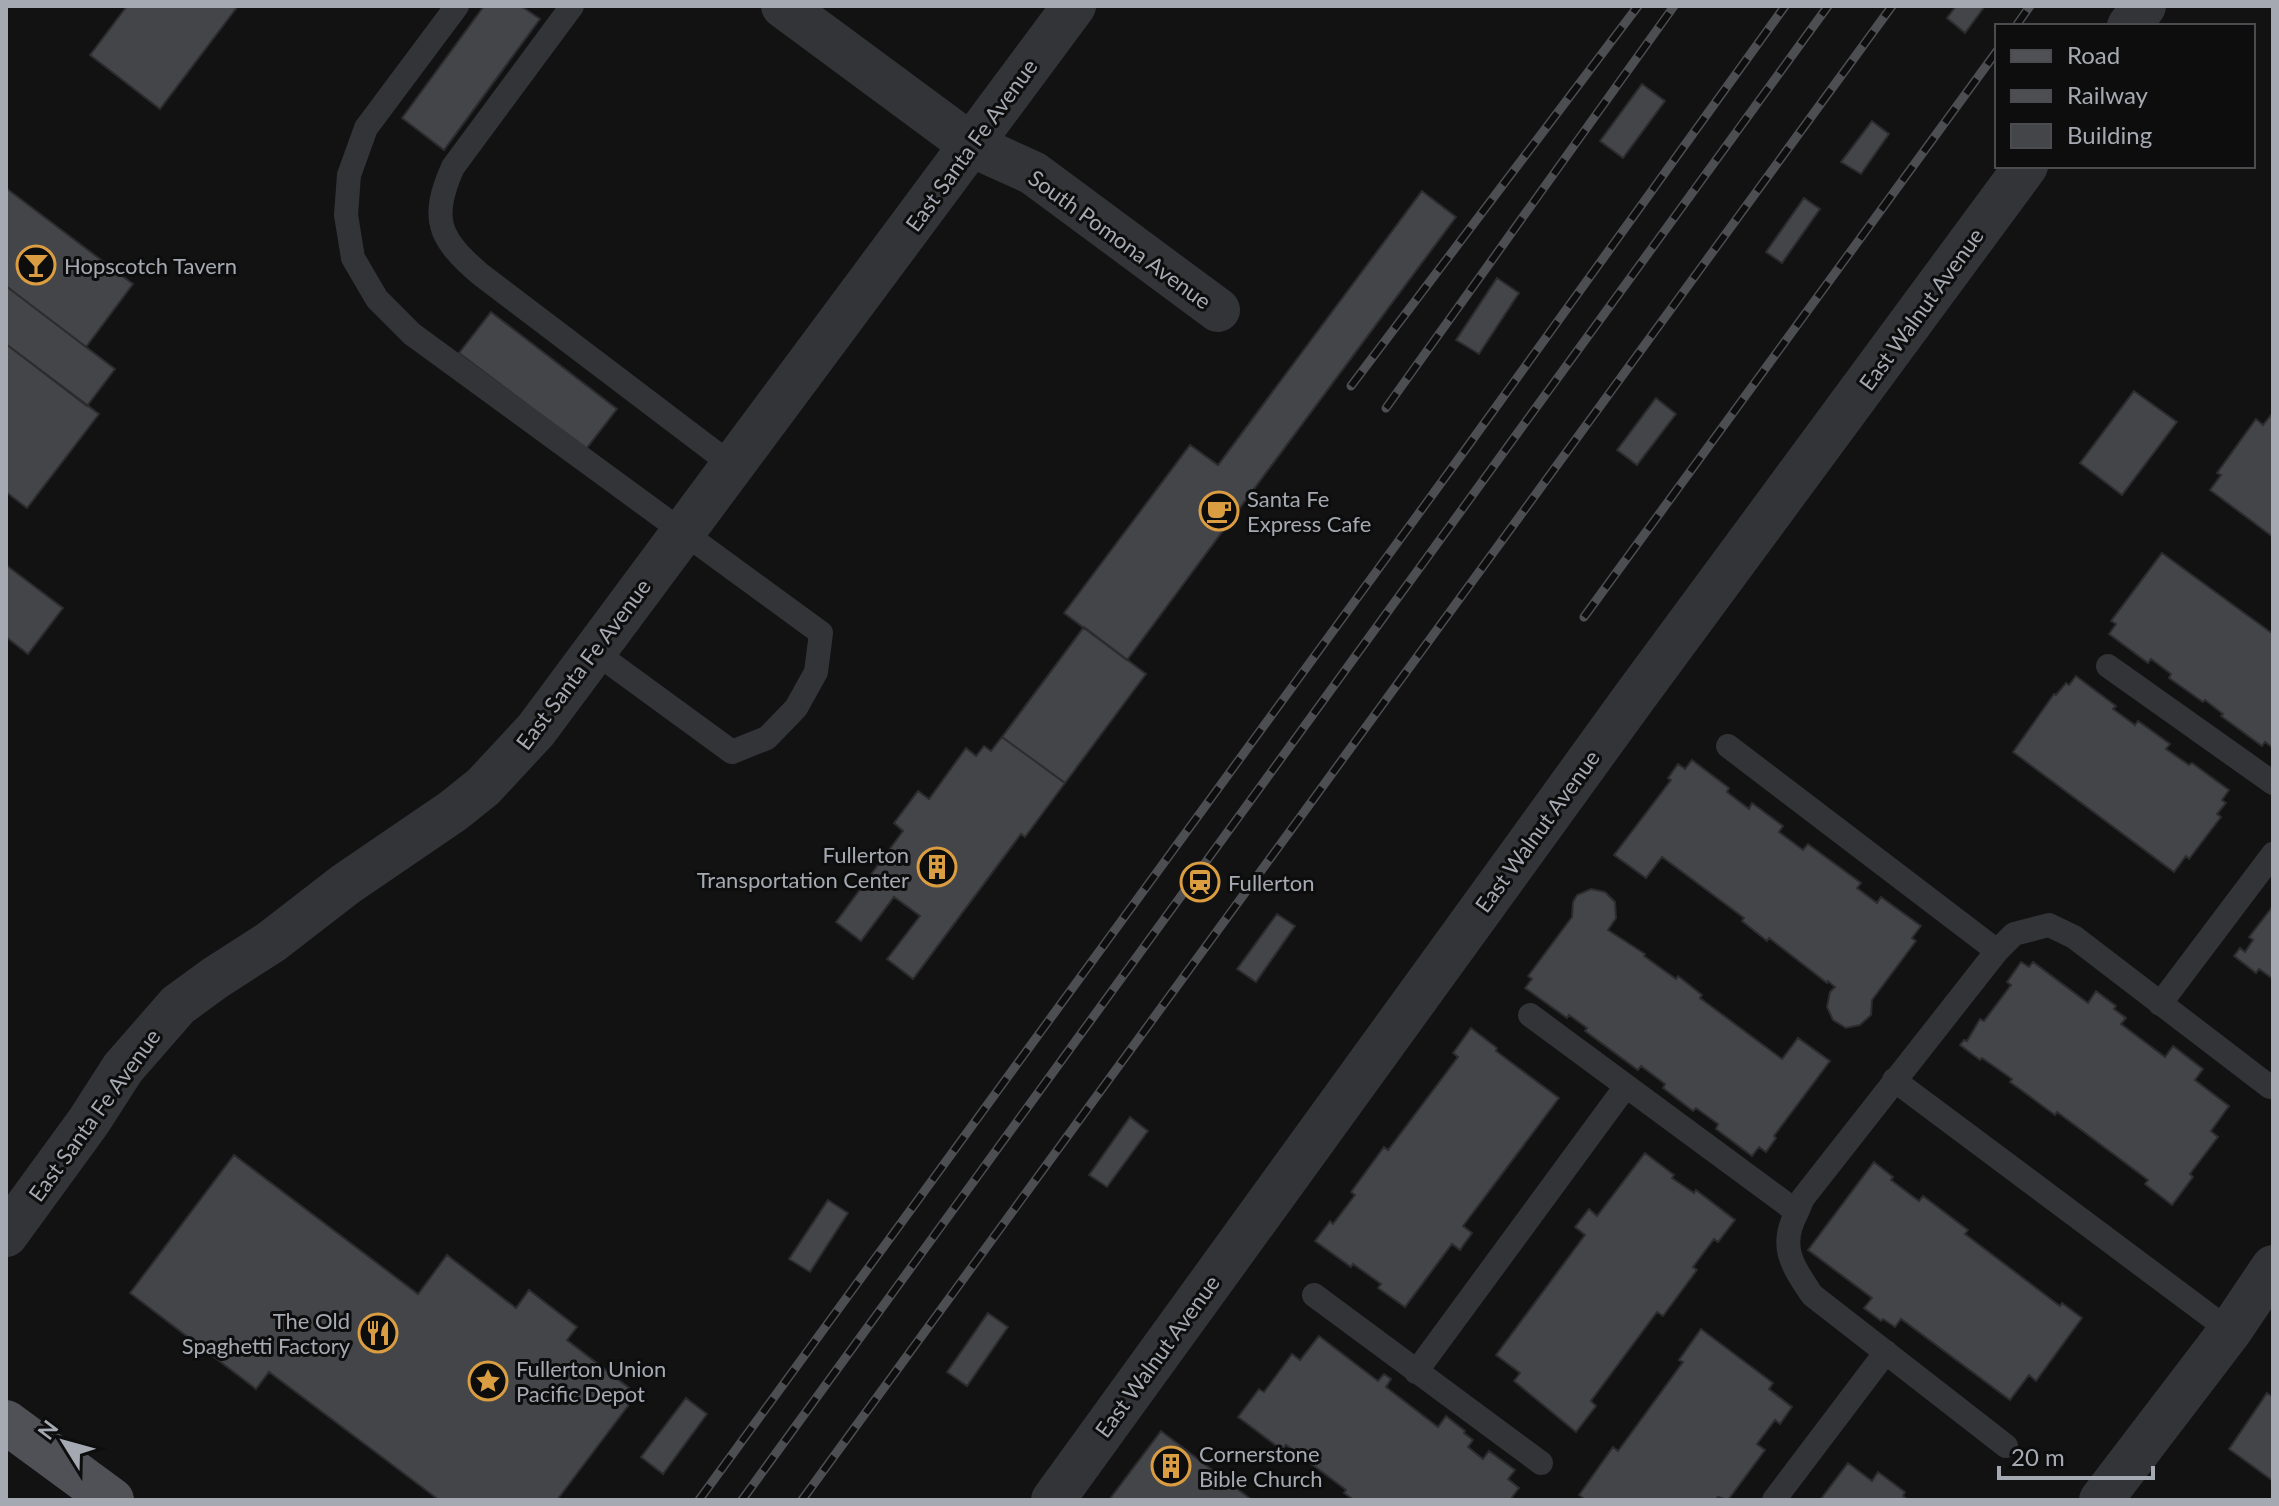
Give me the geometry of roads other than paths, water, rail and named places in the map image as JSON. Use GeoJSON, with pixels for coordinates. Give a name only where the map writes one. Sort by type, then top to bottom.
{"type":"FeatureCollection","features":[{"type":"Feature","properties":{"kind":"main road"},"geometry":{"type":"LineString","coordinates":[[6,1422],[112,1500]]}},
{"type":"Feature","properties":{"kind":"street","name":"South Pomona Avenue"},"geometry":{"type":"LineString","coordinates":[[783,6],[971,145],[1033,173],[1218,310]]}},
{"type":"Feature","properties":{"kind":"street","name":"East Santa Fe Avenue"},"geometry":{"type":"LineString","coordinates":[[6,1235],[89,1121],[123,1068],[178,1005],[453,811],[483,787],[536,730],[1074,6]]}},
{"type":"Feature","properties":{"kind":"street"},"geometry":{"type":"LineString","coordinates":[[2130,24],[2144,6]]}},
{"type":"Feature","properties":{"kind":"street","name":"East Walnut Avenue"},"geometry":{"type":"LineString","coordinates":[[1053,1500],[1636,695],[2025,168]]}},
{"type":"Feature","properties":{"kind":"street"},"geometry":{"type":"LineString","coordinates":[[2101,1500],[2230,1331],[2273,1267]]}},
{"type":"Feature","properties":{"kind":"lane"},"geometry":{"type":"LineString","coordinates":[[457,6],[366,128],[349,175],[346,215],[353,258],[377,299],[412,334],[821,633],[816,672],[796,708],[767,738],[732,752],[595,652]]}},
{"type":"Feature","properties":{"kind":"lane"},"geometry":{"type":"LineString","coordinates":[[572,6],[453,167],[442,192],[439,214],[446,239],[480,274],[733,466]]}},
{"type":"Feature","properties":{"kind":"lane"},"geometry":{"type":"LineString","coordinates":[[2108,666],[2273,783]]}},
{"type":"Feature","properties":{"kind":"lane"},"geometry":{"type":"LineString","coordinates":[[1728,746],[1997,951]]}},
{"type":"Feature","properties":{"kind":"lane"},"geometry":{"type":"LineString","coordinates":[[2160,1004],[2273,854]]}},
{"type":"Feature","properties":{"kind":"lane"},"geometry":{"type":"LineString","coordinates":[[2006,1446],[1812,1295],[1790,1261],[1789,1227],[1803,1198],[1997,951],[2014,934],[2049,925],[2074,937],[2270,1087]]}},
{"type":"Feature","properties":{"kind":"lane"},"geometry":{"type":"LineString","coordinates":[[1530,1015],[1797,1212]]}},
{"type":"Feature","properties":{"kind":"lane"},"geometry":{"type":"LineString","coordinates":[[1894,1080],[2230,1331]]}},
{"type":"Feature","properties":{"kind":"lane"},"geometry":{"type":"LineString","coordinates":[[1416,1372],[1626,1086]]}},
{"type":"Feature","properties":{"kind":"lane"},"geometry":{"type":"LineString","coordinates":[[1314,1295],[1541,1463]]}},
{"type":"Feature","properties":{"kind":"lane"},"geometry":{"type":"LineString","coordinates":[[1774,1500],[1886,1352]]}},
{"type":"Feature","properties":{"kind":"railway"},"geometry":{"type":"LineString","coordinates":[[1351,386],[1638,6]]}},
{"type":"Feature","properties":{"kind":"railway"},"geometry":{"type":"LineString","coordinates":[[1386,408],[1674,6]]}},
{"type":"Feature","properties":{"kind":"railway"},"geometry":{"type":"LineString","coordinates":[[699,1500],[1785,6]]}},
{"type":"Feature","properties":{"kind":"railway"},"geometry":{"type":"LineString","coordinates":[[742,1500],[1828,6]]}},
{"type":"Feature","properties":{"kind":"railway"},"geometry":{"type":"LineString","coordinates":[[802,1500],[1892,6]]}},
{"type":"Feature","properties":{"kind":"railway"},"geometry":{"type":"LineString","coordinates":[[2017,24],[2030,6]]}},
{"type":"Feature","properties":{"kind":"railway"},"geometry":{"type":"LineString","coordinates":[[1584,617],[1995,54]]}},
{"type":"Feature","properties":{"kind":"place","name":"Hopscotch Tavern"},"geometry":{"type":"Point","coordinates":[36,265]}},
{"type":"Feature","properties":{"kind":"place","name":"Santa Fe Express Cafe"},"geometry":{"type":"Point","coordinates":[1219,511]}},
{"type":"Feature","properties":{"kind":"place","name":"Fullerton Transportation Center"},"geometry":{"type":"Point","coordinates":[937,867]}},
{"type":"Feature","properties":{"kind":"place","name":"Fullerton"},"geometry":{"type":"Point","coordinates":[1200,882]}},
{"type":"Feature","properties":{"kind":"place","name":"The Old Spaghetti Factory"},"geometry":{"type":"Point","coordinates":[378,1333]}},
{"type":"Feature","properties":{"kind":"place","name":"Fullerton Union Pacific Depot"},"geometry":{"type":"Point","coordinates":[488,1381]}},
{"type":"Feature","properties":{"kind":"place","name":"Cornerstone Bible Church"},"geometry":{"type":"Point","coordinates":[1171,1466]}}]}
